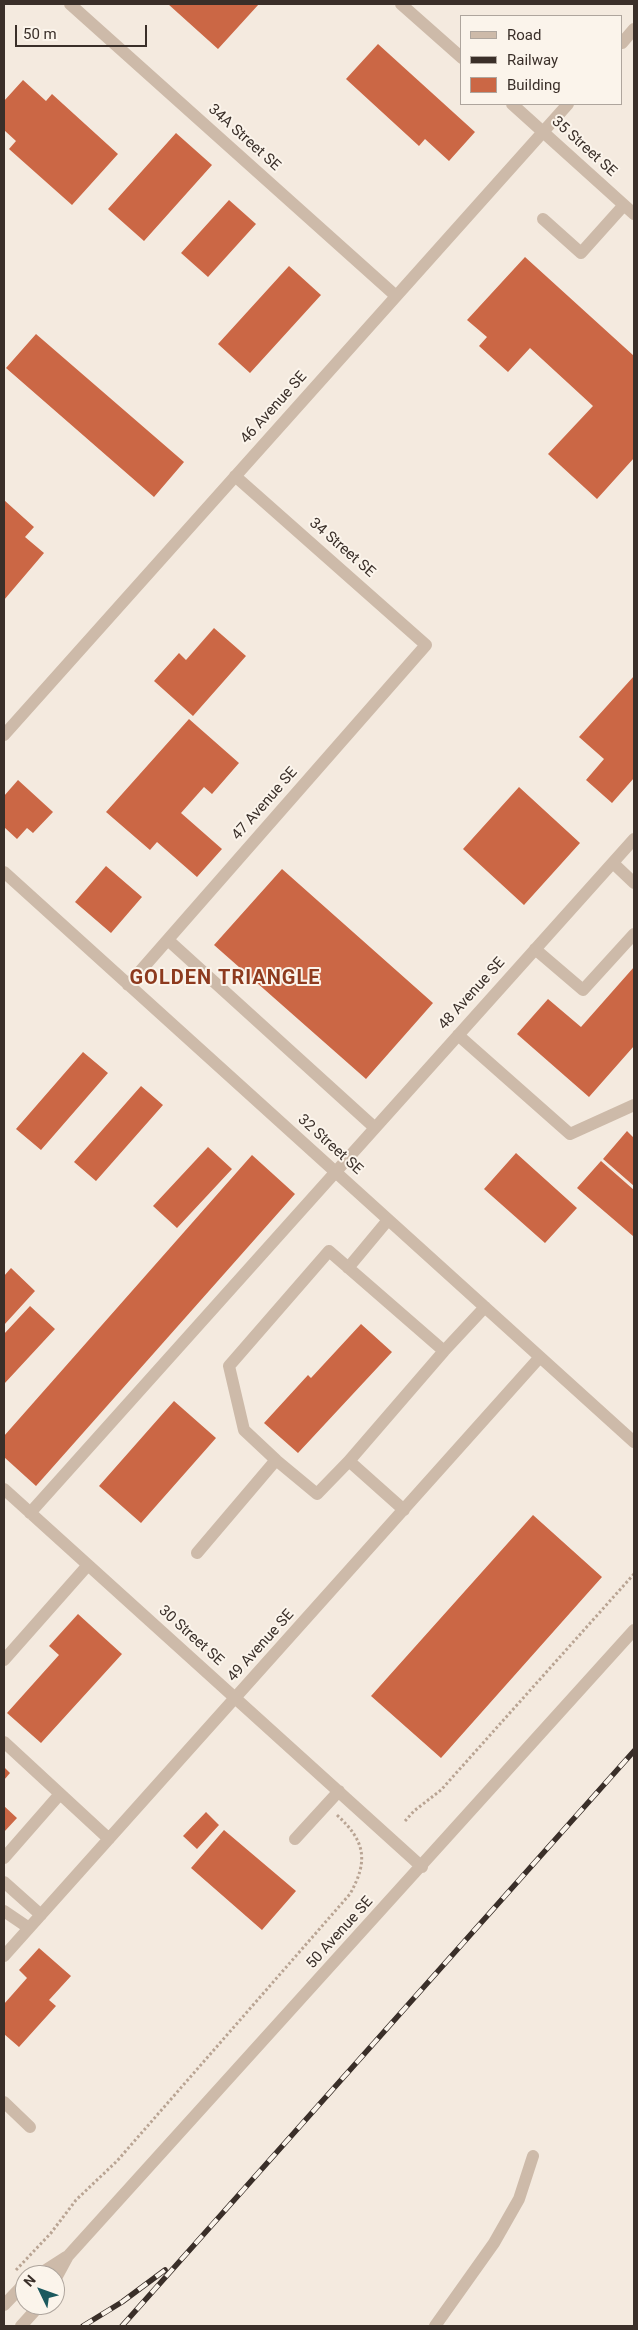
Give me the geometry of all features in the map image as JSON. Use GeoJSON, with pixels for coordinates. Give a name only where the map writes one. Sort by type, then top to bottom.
{"type":"FeatureCollection","features":[{"type":"Feature","properties":{"kind":"street","name":"34A Street SE"},"geometry":{"type":"LineString","coordinates":[[70,4],[396,296]]}},
{"type":"Feature","properties":{"kind":"street"},"geometry":{"type":"LineString","coordinates":[[401,4],[460,56]]}},
{"type":"Feature","properties":{"kind":"street"},"geometry":{"type":"LineString","coordinates":[[623,42],[634,29]]}},
{"type":"Feature","properties":{"kind":"street","name":"35 Street SE"},"geometry":{"type":"LineString","coordinates":[[513,105],[634,214]]}},
{"type":"Feature","properties":{"kind":"street","name":"46 Avenue SE"},"geometry":{"type":"LineString","coordinates":[[4,735],[567,105]]}},
{"type":"Feature","properties":{"kind":"street"},"geometry":{"type":"LineString","coordinates":[[543,219],[581,253],[624,205]]}},
{"type":"Feature","properties":{"kind":"street","name":"34 Street SE"},"geometry":{"type":"LineString","coordinates":[[235,476],[426,645]]}},
{"type":"Feature","properties":{"kind":"street","name":"47 Avenue SE"},"geometry":{"type":"LineString","coordinates":[[128,985],[426,645]]}},
{"type":"Feature","properties":{"kind":"street","name":"48 Avenue SE"},"geometry":{"type":"LineString","coordinates":[[30,1513],[634,839]]}},
{"type":"Feature","properties":{"kind":"street"},"geometry":{"type":"LineString","coordinates":[[613,863],[634,883]]}},
{"type":"Feature","properties":{"kind":"street","name":"32 Street SE"},"geometry":{"type":"LineString","coordinates":[[4,872],[634,1442]]}},
{"type":"Feature","properties":{"kind":"street"},"geometry":{"type":"LineString","coordinates":[[535,949],[583,990],[634,934]]}},
{"type":"Feature","properties":{"kind":"street"},"geometry":{"type":"LineString","coordinates":[[168,940],[374,1128]]}},
{"type":"Feature","properties":{"kind":"street"},"geometry":{"type":"LineString","coordinates":[[458,1035],[570,1134],[634,1105]]}},
{"type":"Feature","properties":{"kind":"street"},"geometry":{"type":"LineString","coordinates":[[348,1268],[388,1220]]}},
{"type":"Feature","properties":{"kind":"street"},"geometry":{"type":"LineString","coordinates":[[444,1351],[329,1251],[229,1366],[244,1430],[317,1494],[349,1461],[444,1351],[485,1307]]}},
{"type":"Feature","properties":{"kind":"street","name":"49 Avenue SE"},"geometry":{"type":"LineString","coordinates":[[4,1956],[540,1357]]}},
{"type":"Feature","properties":{"kind":"street"},"geometry":{"type":"LineString","coordinates":[[197,1553],[276,1460]]}},
{"type":"Feature","properties":{"kind":"street"},"geometry":{"type":"LineString","coordinates":[[349,1461],[404,1510]]}},
{"type":"Feature","properties":{"kind":"street","name":"30 Street SE"},"geometry":{"type":"LineString","coordinates":[[4,1490],[422,1867]]}},
{"type":"Feature","properties":{"kind":"street"},"geometry":{"type":"LineString","coordinates":[[4,1660],[88,1565]]}},
{"type":"Feature","properties":{"kind":"street","name":"50 Avenue SE"},"geometry":{"type":"LineString","coordinates":[[63,2265],[68,2256],[422,1867],[634,1630]]}},
{"type":"Feature","properties":{"kind":"street"},"geometry":{"type":"LineString","coordinates":[[4,1742],[109,1839]]}},
{"type":"Feature","properties":{"kind":"street"},"geometry":{"type":"LineString","coordinates":[[295,1839],[339,1791]]}},
{"type":"Feature","properties":{"kind":"street"},"geometry":{"type":"LineString","coordinates":[[4,1858],[60,1794]]}},
{"type":"Feature","properties":{"kind":"street"},"geometry":{"type":"LineString","coordinates":[[4,1882],[40,1915]]}},
{"type":"Feature","properties":{"kind":"street"},"geometry":{"type":"LineString","coordinates":[[4,1911],[28,1928]]}},
{"type":"Feature","properties":{"kind":"street"},"geometry":{"type":"LineString","coordinates":[[4,2102],[30,2127]]}},
{"type":"Feature","properties":{"kind":"street"},"geometry":{"type":"LineString","coordinates":[[435,2326],[494,2243],[519,2199],[533,2156]]}},
{"type":"Feature","properties":{"kind":"street","name":"50 Avenue SE"},"geometry":{"type":"LineString","coordinates":[[54,2265],[68,2256]]}},
{"type":"Feature","properties":{"kind":"street"},"geometry":{"type":"LineString","coordinates":[[4,2305],[15,2293]]}},
{"type":"Feature","properties":{"kind":"street"},"geometry":{"type":"LineString","coordinates":[[21,2326],[31,2315]]}},
{"type":"Feature","properties":{"kind":"path"},"geometry":{"type":"LineString","coordinates":[[405,1821],[441,1790],[634,1574]]}},
{"type":"Feature","properties":{"kind":"path"},"geometry":{"type":"LineString","coordinates":[[10,2276],[51,2233],[76,2200],[117,2162],[350,1894],[361,1870],[360,1845],[347,1825],[326,1805]]}},
{"type":"Feature","properties":{"kind":"building"},"geometry":{"type":"Polygon","coordinates":[[[168,4],[259,4],[218,49],[168,4]]]}},
{"type":"Feature","properties":{"kind":"building"},"geometry":{"type":"Polygon","coordinates":[[[378,44],[475,132],[449,161],[425,139],[419,146],[346,79],[378,44]]]}},
{"type":"Feature","properties":{"kind":"building"},"geometry":{"type":"Polygon","coordinates":[[[23,80],[46,101],[52,94],[118,154],[72,205],[9,149],[16,141],[4,130],[4,101],[23,80]]]}},
{"type":"Feature","properties":{"kind":"building"},"geometry":{"type":"Polygon","coordinates":[[[176,133],[212,165],[144,241],[108,209],[176,133]]]}},
{"type":"Feature","properties":{"kind":"building"},"geometry":{"type":"Polygon","coordinates":[[[229,200],[256,224],[208,277],[181,253],[229,200]]]}},
{"type":"Feature","properties":{"kind":"building"},"geometry":{"type":"Polygon","coordinates":[[[525,257],[634,356],[634,458],[597,499],[548,454],[593,406],[530,348],[508,372],[479,346],[487,337],[467,320],[525,257]]]}},
{"type":"Feature","properties":{"kind":"building"},"geometry":{"type":"Polygon","coordinates":[[[289,266],[321,295],[250,373],[218,344],[289,266]]]}},
{"type":"Feature","properties":{"kind":"building"},"geometry":{"type":"Polygon","coordinates":[[[36,334],[184,462],[154,497],[6,368],[36,334]]]}},
{"type":"Feature","properties":{"kind":"building"},"geometry":{"type":"Polygon","coordinates":[[[4,500],[34,527],[25,537],[44,553],[4,600],[4,500]]]}},
{"type":"Feature","properties":{"kind":"building"},"geometry":{"type":"Polygon","coordinates":[[[214,628],[246,656],[193,716],[154,681],[179,653],[186,660],[214,628]]]}},
{"type":"Feature","properties":{"kind":"building"},"geometry":{"type":"Polygon","coordinates":[[[634,676],[634,778],[612,803],[586,780],[604,759],[579,737],[634,676]]]}},
{"type":"Feature","properties":{"kind":"building"},"geometry":{"type":"Polygon","coordinates":[[[189,719],[239,763],[212,794],[204,787],[181,813],[222,849],[197,877],[157,842],[150,850],[106,812],[189,719]]]}},
{"type":"Feature","properties":{"kind":"building"},"geometry":{"type":"Polygon","coordinates":[[[18,780],[53,812],[33,833],[27,828],[17,839],[4,827],[4,796],[18,780]]]}},
{"type":"Feature","properties":{"kind":"building"},"geometry":{"type":"Polygon","coordinates":[[[519,787],[580,843],[524,905],[463,849],[519,787]]]}},
{"type":"Feature","properties":{"kind":"building"},"geometry":{"type":"Polygon","coordinates":[[[106,866],[142,897],[111,933],[75,902],[106,866]]]}},
{"type":"Feature","properties":{"kind":"building"},"geometry":{"type":"Polygon","coordinates":[[[282,869],[433,1003],[366,1079],[214,945],[282,869]]]}},
{"type":"Feature","properties":{"kind":"building"},"geometry":{"type":"Polygon","coordinates":[[[634,967],[634,1046],[589,1097],[517,1034],[548,999],[581,1027],[634,967]]]}},
{"type":"Feature","properties":{"kind":"building"},"geometry":{"type":"Polygon","coordinates":[[[83,1052],[108,1073],[41,1150],[16,1129],[83,1052]]]}},
{"type":"Feature","properties":{"kind":"building"},"geometry":{"type":"Polygon","coordinates":[[[141,1086],[163,1105],[96,1181],[74,1162],[141,1086]]]}},
{"type":"Feature","properties":{"kind":"building"},"geometry":{"type":"Polygon","coordinates":[[[627,1131],[634,1138],[634,1186],[603,1159],[627,1131]]]}},
{"type":"Feature","properties":{"kind":"building"},"geometry":{"type":"Polygon","coordinates":[[[208,1147],[232,1169],[177,1228],[153,1206],[208,1147]]]}},
{"type":"Feature","properties":{"kind":"building"},"geometry":{"type":"Polygon","coordinates":[[[516,1153],[577,1208],[545,1243],[484,1189],[516,1153]]]}},
{"type":"Feature","properties":{"kind":"building"},"geometry":{"type":"Polygon","coordinates":[[[252,1155],[295,1194],[36,1486],[4,1457],[4,1436],[252,1155]]]}},
{"type":"Feature","properties":{"kind":"building"},"geometry":{"type":"Polygon","coordinates":[[[601,1161],[634,1190],[633,1236],[577,1188],[601,1161]]]}},
{"type":"Feature","properties":{"kind":"building"},"geometry":{"type":"Polygon","coordinates":[[[11,1268],[35,1291],[4,1325],[4,1276],[11,1268]]]}},
{"type":"Feature","properties":{"kind":"building"},"geometry":{"type":"Polygon","coordinates":[[[30,1306],[55,1329],[4,1384],[4,1334],[30,1306]]]}},
{"type":"Feature","properties":{"kind":"building"},"geometry":{"type":"Polygon","coordinates":[[[361,1324],[392,1352],[298,1453],[264,1423],[308,1375],[311,1378],[361,1324]]]}},
{"type":"Feature","properties":{"kind":"building"},"geometry":{"type":"Polygon","coordinates":[[[174,1401],[216,1438],[141,1523],[99,1486],[174,1401]]]}},
{"type":"Feature","properties":{"kind":"building"},"geometry":{"type":"Polygon","coordinates":[[[533,1515],[602,1577],[441,1758],[371,1696],[533,1515]]]}},
{"type":"Feature","properties":{"kind":"building"},"geometry":{"type":"Polygon","coordinates":[[[78,1614],[122,1654],[41,1743],[7,1713],[59,1655],[49,1646],[78,1614]]]}},
{"type":"Feature","properties":{"kind":"building"},"geometry":{"type":"Polygon","coordinates":[[[4,1767],[10,1773],[4,1780],[4,1767]]]}},
{"type":"Feature","properties":{"kind":"building"},"geometry":{"type":"Polygon","coordinates":[[[4,1806],[17,1818],[4,1832],[4,1806]]]}},
{"type":"Feature","properties":{"kind":"building"},"geometry":{"type":"Polygon","coordinates":[[[206,1812],[219,1825],[197,1849],[183,1836],[206,1812]]]}},
{"type":"Feature","properties":{"kind":"building"},"geometry":{"type":"Polygon","coordinates":[[[224,1830],[296,1891],[262,1930],[191,1868],[224,1830]]]}},
{"type":"Feature","properties":{"kind":"building"},"geometry":{"type":"Polygon","coordinates":[[[39,1948],[71,1976],[49,2000],[56,2006],[19,2047],[4,2034],[4,2004],[27,1978],[19,1970],[39,1948]]]}},
{"type":"Feature","properties":{"kind":"railway"},"geometry":{"type":"LineString","coordinates":[[122,2326],[634,1751]]}},
{"type":"Feature","properties":{"kind":"railway"},"geometry":{"type":"LineString","coordinates":[[83,2326],[122,2302],[165,2270]]}},
{"type":"Feature","properties":{"kind":"district","name":"GOLDEN TRIANGLE"},"geometry":{"type":"Point","coordinates":[225,979]}}]}
